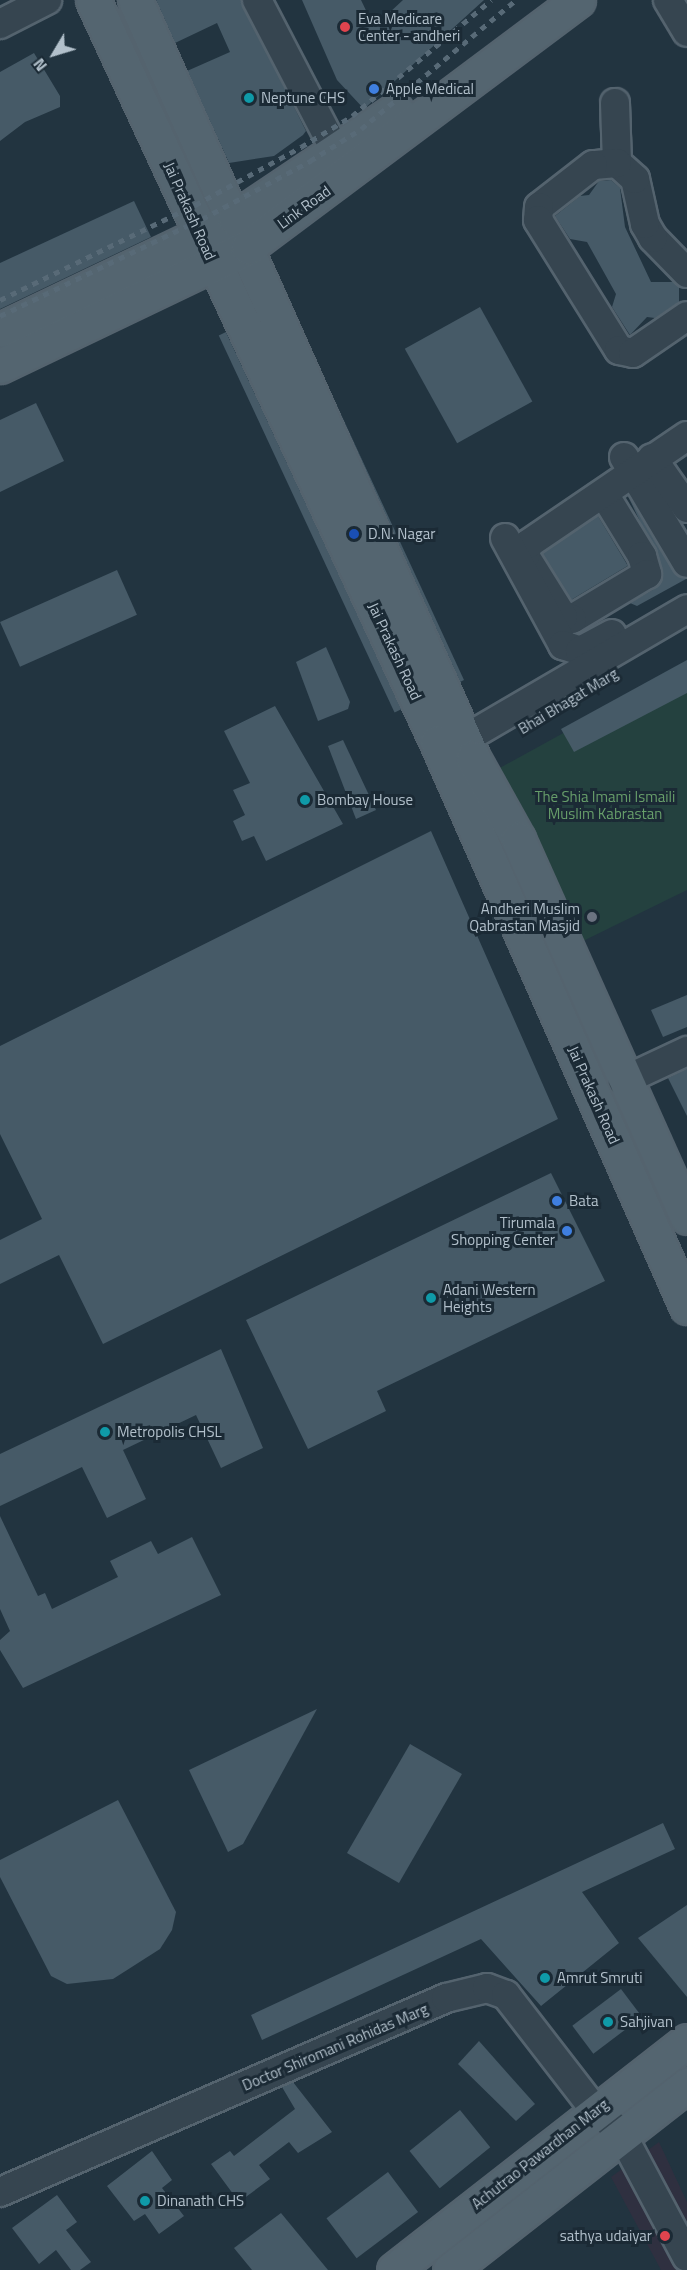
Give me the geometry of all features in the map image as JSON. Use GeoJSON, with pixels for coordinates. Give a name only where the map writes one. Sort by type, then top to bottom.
{"type":"FeatureCollection","features":[{"type":"Feature","properties":{"kind":"main road","name":"Jai Prakash Road"},"geometry":{"type":"LineString","coordinates":[[93,0],[215,267],[457,755],[518,839],[623,1081],[679,1180],[687,1217]]}},
{"type":"Feature","properties":{"kind":"main road","name":"Jai Prakash Road"},"geometry":{"type":"LineString","coordinates":[[135,0],[248,247],[687,1307]]}},
{"type":"Feature","properties":{"kind":"main road","name":"Link Road"},"geometry":{"type":"LineString","coordinates":[[0,366],[215,267],[248,247],[342,164],[539,0]]}},
{"type":"Feature","properties":{"kind":"main road","name":"Link Road"},"geometry":{"type":"LineString","coordinates":[[0,330],[201,236],[342,164],[578,0]]}},
{"type":"Feature","properties":{"kind":"main road","name":"Achutrao Pawardhan Marg"},"geometry":{"type":"LineString","coordinates":[[394,2270],[595,2110],[687,2041]]}},
{"type":"Feature","properties":{"kind":"main road"},"geometry":{"type":"LineString","coordinates":[[450,2270],[621,2133],[687,2085]]}},
{"type":"Feature","properties":{"kind":"street"},"geometry":{"type":"LineString","coordinates":[[0,24],[47,0]]}},
{"type":"Feature","properties":{"kind":"street"},"geometry":{"type":"LineString","coordinates":[[257,0],[342,164]]}},
{"type":"Feature","properties":{"kind":"street"},"geometry":{"type":"LineString","coordinates":[[668,0],[687,32]]}},
{"type":"Feature","properties":{"kind":"street"},"geometry":{"type":"LineString","coordinates":[[615,103],[617,163]]}},
{"type":"Feature","properties":{"kind":"street"},"geometry":{"type":"LineString","coordinates":[[687,273],[653,238],[645,224],[636,179],[617,163],[593,165],[542,201],[538,220],[619,350],[633,353],[687,316]]}},
{"type":"Feature","properties":{"kind":"street"},"geometry":{"type":"LineString","coordinates":[[604,494],[642,556],[647,574],[572,619],[563,617],[525,549],[604,494],[636,462],[687,436]]}},
{"type":"Feature","properties":{"kind":"street"},"geometry":{"type":"LineString","coordinates":[[636,462],[687,508]]}},
{"type":"Feature","properties":{"kind":"street"},"geometry":{"type":"LineString","coordinates":[[636,462],[687,563]]}},
{"type":"Feature","properties":{"kind":"street"},"geometry":{"type":"LineString","coordinates":[[505,538],[563,645],[570,649],[580,651],[687,591]]}},
{"type":"Feature","properties":{"kind":"street"},"geometry":{"type":"LineString","coordinates":[[457,755],[515,723],[687,609]]}},
{"type":"Feature","properties":{"kind":"street","name":"Bhai Bhagat Marg"},"geometry":{"type":"LineString","coordinates":[[515,723],[687,629]]}},
{"type":"Feature","properties":{"kind":"street"},"geometry":{"type":"LineString","coordinates":[[623,1081],[687,1051]]}},
{"type":"Feature","properties":{"kind":"street","name":"Doctor Shiromani Rohidas Marg"},"geometry":{"type":"LineString","coordinates":[[0,2192],[467,1990],[487,1988],[506,1995],[595,2110],[621,2133]]}},
{"type":"Feature","properties":{"kind":"street"},"geometry":{"type":"LineString","coordinates":[[621,2133],[687,2257]]}},
{"type":"Feature","properties":{"kind":"shaded area","name":"sathya udaiyar"},"geometry":{"type":"Polygon","coordinates":[[[659,2142],[687,2202],[687,2270],[661,2270],[611,2177],[659,2142]]]}},
{"type":"Feature","properties":{"kind":"green space","name":"The Shia Imami Ismaili Muslim Kabrastan"},"geometry":{"type":"Polygon","coordinates":[[[687,665],[687,890],[581,942],[496,770],[687,665]]]}},
{"type":"Feature","properties":{"kind":"building","name":"Neptune CHS"},"geometry":{"type":"Polygon","coordinates":[[[156,0],[241,0],[306,131],[303,135],[274,156],[229,163],[187,71],[230,52],[217,23],[175,43],[156,0]]]}},
{"type":"Feature","properties":{"kind":"building"},"geometry":{"type":"Polygon","coordinates":[[[302,0],[361,0],[374,27],[403,0],[484,0],[364,109],[337,80],[302,0]]]}},
{"type":"Feature","properties":{"kind":"building"},"geometry":{"type":"Polygon","coordinates":[[[34,53],[60,96],[60,107],[25,122],[0,141],[0,72],[34,53]]]}},
{"type":"Feature","properties":{"kind":"building"},"geometry":{"type":"Polygon","coordinates":[[[611,180],[620,188],[625,227],[651,282],[673,282],[679,287],[679,302],[655,318],[647,317],[630,335],[612,307],[616,294],[587,242],[570,239],[555,216],[580,196],[589,195],[599,181],[611,180]]]}},
{"type":"Feature","properties":{"kind":"building"},"geometry":{"type":"Polygon","coordinates":[[[134,201],[151,237],[0,309],[0,263],[134,201]]]}},
{"type":"Feature","properties":{"kind":"building"},"geometry":{"type":"Polygon","coordinates":[[[480,307],[532,401],[457,443],[405,349],[480,307]]]}},
{"type":"Feature","properties":{"kind":"building"},"geometry":{"type":"Polygon","coordinates":[[[226,332],[402,709],[395,712],[219,335],[226,332]]]}},
{"type":"Feature","properties":{"kind":"building"},"geometry":{"type":"Polygon","coordinates":[[[308,343],[464,680],[460,682],[308,343]]]}},
{"type":"Feature","properties":{"kind":"building"},"geometry":{"type":"Polygon","coordinates":[[[36,403],[64,461],[0,492],[0,420],[36,403]]]}},
{"type":"Feature","properties":{"kind":"building"},"geometry":{"type":"Polygon","coordinates":[[[628,496],[673,571],[686,579],[637,606],[630,603],[656,588],[663,570],[628,496]]]}},
{"type":"Feature","properties":{"kind":"building"},"geometry":{"type":"Polygon","coordinates":[[[598,516],[628,566],[570,600],[541,551],[598,516]]]}},
{"type":"Feature","properties":{"kind":"building"},"geometry":{"type":"Polygon","coordinates":[[[117,570],[137,615],[20,667],[0,622],[117,570]]]}},
{"type":"Feature","properties":{"kind":"building"},"geometry":{"type":"Polygon","coordinates":[[[326,647],[350,702],[348,709],[318,721],[296,662],[326,647]]]}},
{"type":"Feature","properties":{"kind":"building"},"geometry":{"type":"Polygon","coordinates":[[[687,660],[687,693],[574,752],[561,729],[687,660]]]}},
{"type":"Feature","properties":{"kind":"building","name":"Bombay House"},"geometry":{"type":"Polygon","coordinates":[[[275,706],[343,824],[266,861],[254,836],[242,841],[233,821],[245,815],[233,790],[250,783],[224,731],[275,706]]]}},
{"type":"Feature","properties":{"kind":"building"},"geometry":{"type":"Polygon","coordinates":[[[343,740],[376,810],[356,819],[328,746],[343,740]]]}},
{"type":"Feature","properties":{"kind":"building"},"geometry":{"type":"Polygon","coordinates":[[[431,831],[558,1119],[103,1344],[59,1255],[0,1284],[0,1240],[42,1219],[0,1134],[0,1046],[431,831]]]}},
{"type":"Feature","properties":{"kind":"building"},"geometry":{"type":"Polygon","coordinates":[[[687,995],[687,1027],[663,1037],[651,1010],[687,995]]]}},
{"type":"Feature","properties":{"kind":"building"},"geometry":{"type":"Polygon","coordinates":[[[687,1069],[687,1116],[668,1078],[687,1069]]]}},
{"type":"Feature","properties":{"kind":"building","name":"Adani Western Heights"},"geometry":{"type":"Polygon","coordinates":[[[551,1173],[605,1281],[377,1391],[386,1411],[308,1449],[246,1320],[551,1173]]]}},
{"type":"Feature","properties":{"kind":"building","name":"Metropolis CHSL"},"geometry":{"type":"Polygon","coordinates":[[[221,1349],[263,1448],[221,1468],[196,1415],[123,1450],[146,1499],[107,1518],[82,1467],[0,1506],[0,1454],[221,1349]]]}},
{"type":"Feature","properties":{"kind":"building"},"geometry":{"type":"Polygon","coordinates":[[[0,1516],[38,1596],[45,1593],[52,1609],[118,1577],[110,1561],[151,1541],[158,1554],[192,1537],[221,1595],[23,1688],[0,1650],[0,1640],[10,1631],[0,1609],[0,1516]]]}},
{"type":"Feature","properties":{"kind":"building"},"geometry":{"type":"Polygon","coordinates":[[[317,1709],[243,1844],[228,1852],[189,1770],[317,1709]]]}},
{"type":"Feature","properties":{"kind":"building"},"geometry":{"type":"Polygon","coordinates":[[[410,1744],[462,1774],[399,1883],[347,1853],[410,1744]]]}},
{"type":"Feature","properties":{"kind":"building"},"geometry":{"type":"Polygon","coordinates":[[[118,1800],[176,1912],[172,1930],[160,1949],[113,1979],[67,1984],[51,1976],[0,1877],[0,1860],[118,1800]]]}},
{"type":"Feature","properties":{"kind":"building"},"geometry":{"type":"Polygon","coordinates":[[[663,1823],[675,1849],[582,1892],[619,1943],[541,2006],[481,1939],[262,2040],[251,2015],[663,1823]]]}},
{"type":"Feature","properties":{"kind":"building"},"geometry":{"type":"Polygon","coordinates":[[[687,1905],[687,1997],[638,1938],[687,1905]]]}},
{"type":"Feature","properties":{"kind":"building","name":"Sahjivan"},"geometry":{"type":"Polygon","coordinates":[[[621,1989],[642,2017],[593,2054],[572,2026],[621,1989]]]}},
{"type":"Feature","properties":{"kind":"building"},"geometry":{"type":"Polygon","coordinates":[[[479,2041],[535,2104],[516,2121],[458,2064],[479,2041]]]}},
{"type":"Feature","properties":{"kind":"building"},"geometry":{"type":"Polygon","coordinates":[[[293,2082],[332,2132],[298,2153],[289,2142],[259,2165],[270,2179],[239,2202],[211,2164],[230,2151],[234,2156],[295,2109],[282,2087],[293,2082]]]}},
{"type":"Feature","properties":{"kind":"building"},"geometry":{"type":"Polygon","coordinates":[[[460,2110],[490,2147],[440,2188],[409,2151],[460,2110]]]}},
{"type":"Feature","properties":{"kind":"building","name":"Dinanath CHS"},"geometry":{"type":"Polygon","coordinates":[[[152,2151],[172,2180],[162,2188],[184,2216],[159,2234],[145,2214],[134,2221],[107,2186],[152,2151]]]}},
{"type":"Feature","properties":{"kind":"building"},"geometry":{"type":"Polygon","coordinates":[[[388,2172],[418,2212],[357,2258],[327,2218],[388,2172]]]}},
{"type":"Feature","properties":{"kind":"building"},"geometry":{"type":"Polygon","coordinates":[[[57,2195],[77,2222],[66,2230],[91,2262],[80,2270],[71,2270],[56,2250],[39,2264],[12,2228],[57,2195]]]}},
{"type":"Feature","properties":{"kind":"building"},"geometry":{"type":"Polygon","coordinates":[[[281,2213],[328,2270],[252,2270],[234,2248],[281,2213]]]}},
{"type":"Feature","properties":{"kind":"railway"},"geometry":{"type":"LineString","coordinates":[[0,300],[195,205],[301,147],[352,116],[491,0]]}},
{"type":"Feature","properties":{"kind":"railway"},"geometry":{"type":"LineString","coordinates":[[0,316],[202,219],[310,161],[361,129],[516,0]]}},
{"type":"Feature","properties":{"kind":"place","name":"Eva Medicare Center - andheri"},"geometry":{"type":"Point","coordinates":[345,27]}},
{"type":"Feature","properties":{"kind":"place","name":"Apple Medical"},"geometry":{"type":"Point","coordinates":[374,89]}},
{"type":"Feature","properties":{"kind":"place","name":"Neptune CHS"},"geometry":{"type":"Point","coordinates":[249,98]}},
{"type":"Feature","properties":{"kind":"place","name":"D.N. Nagar"},"geometry":{"type":"Point","coordinates":[354,534]}},
{"type":"Feature","properties":{"kind":"place","name":"Bombay House"},"geometry":{"type":"Point","coordinates":[305,800]}},
{"type":"Feature","properties":{"kind":"place","name":"Andheri Muslim Qabrastan Masjid"},"geometry":{"type":"Point","coordinates":[592,917]}},
{"type":"Feature","properties":{"kind":"place","name":"Bata"},"geometry":{"type":"Point","coordinates":[557,1201]}},
{"type":"Feature","properties":{"kind":"place","name":"Tirumala Shopping Center"},"geometry":{"type":"Point","coordinates":[567,1231]}},
{"type":"Feature","properties":{"kind":"place","name":"Adani Western Heights"},"geometry":{"type":"Point","coordinates":[431,1298]}},
{"type":"Feature","properties":{"kind":"place","name":"Metropolis CHSL"},"geometry":{"type":"Point","coordinates":[105,1432]}},
{"type":"Feature","properties":{"kind":"place","name":"Amrut Smruti"},"geometry":{"type":"Point","coordinates":[545,1978]}},
{"type":"Feature","properties":{"kind":"place","name":"Sahjivan"},"geometry":{"type":"Point","coordinates":[608,2022]}},
{"type":"Feature","properties":{"kind":"place","name":"Dinanath CHS"},"geometry":{"type":"Point","coordinates":[145,2201]}},
{"type":"Feature","properties":{"kind":"place","name":"sathya udaiyar"},"geometry":{"type":"Point","coordinates":[665,2236]}}]}
